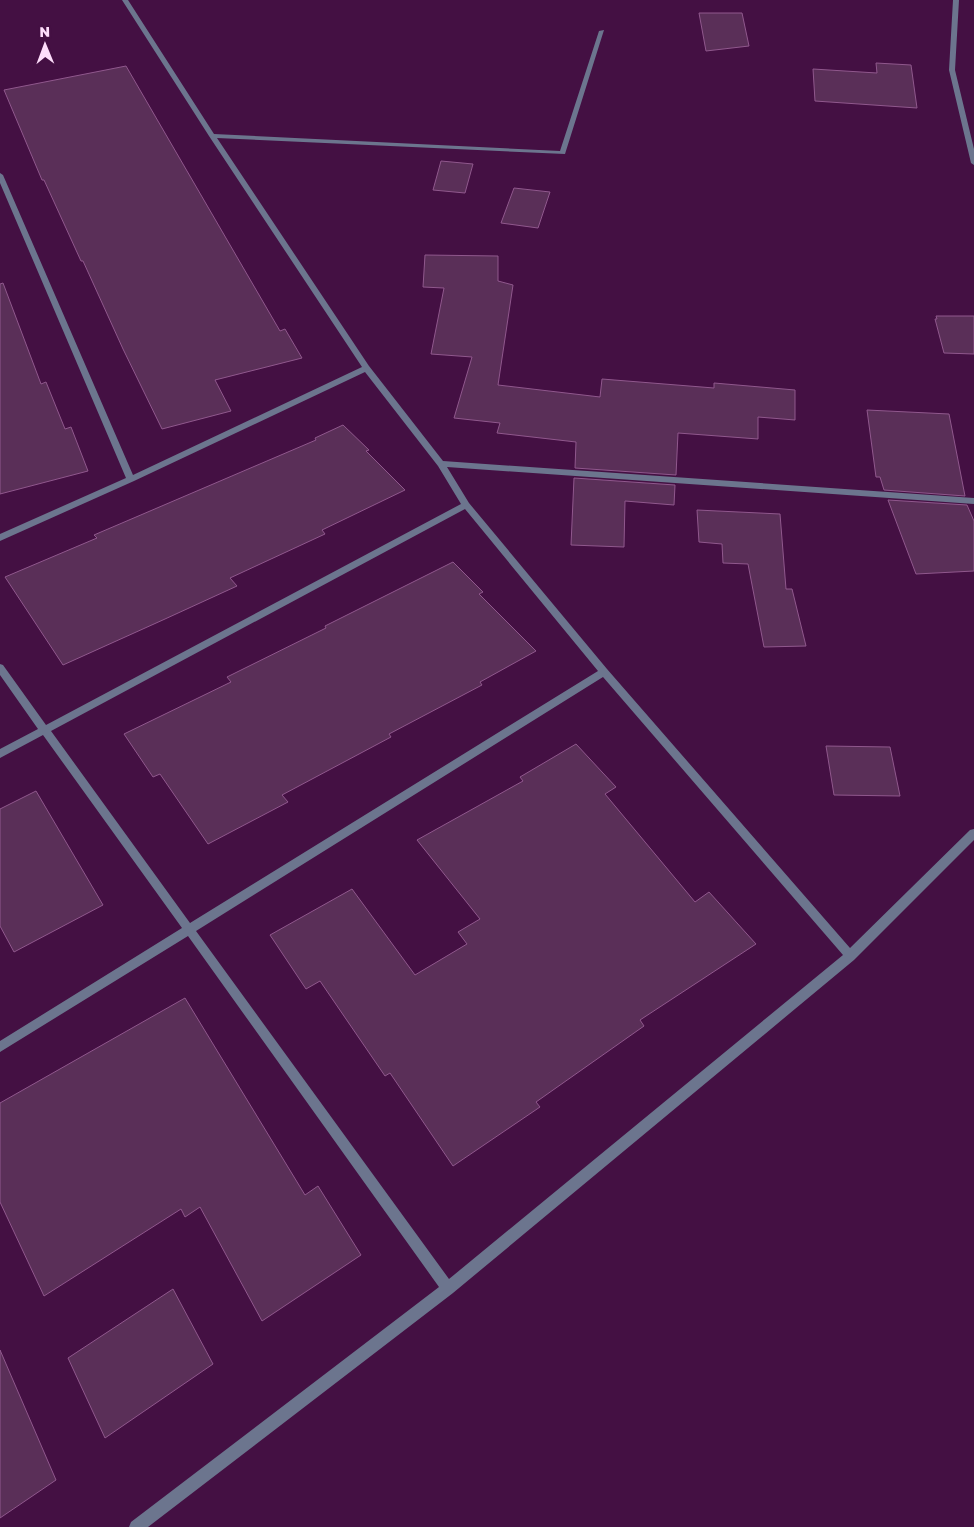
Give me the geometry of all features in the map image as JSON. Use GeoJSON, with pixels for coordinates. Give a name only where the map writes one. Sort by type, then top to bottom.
{"type":"FeatureCollection","features":[{"type":"Feature","properties":{"kind":"street"},"geometry":{"type":"LineString","coordinates":[[125,0],[212,136],[366,368],[441,464],[466,505],[604,672],[850,956]]}},
{"type":"Feature","properties":{"kind":"street"},"geometry":{"type":"LineString","coordinates":[[956,0],[952,70],[974,161]]}},
{"type":"Feature","properties":{"kind":"street"},"geometry":{"type":"LineString","coordinates":[[212,136],[564,153],[602,31]]}},
{"type":"Feature","properties":{"kind":"street"},"geometry":{"type":"LineString","coordinates":[[0,175],[131,479]]}},
{"type":"Feature","properties":{"kind":"street"},"geometry":{"type":"LineString","coordinates":[[0,538],[131,479],[366,368]]}},
{"type":"Feature","properties":{"kind":"street"},"geometry":{"type":"LineString","coordinates":[[441,464],[974,501]]}},
{"type":"Feature","properties":{"kind":"street"},"geometry":{"type":"LineString","coordinates":[[0,754],[466,505]]}},
{"type":"Feature","properties":{"kind":"street"},"geometry":{"type":"LineString","coordinates":[[0,668],[448,1288]]}},
{"type":"Feature","properties":{"kind":"street"},"geometry":{"type":"LineString","coordinates":[[0,1047],[604,672]]}},
{"type":"Feature","properties":{"kind":"street"},"geometry":{"type":"LineString","coordinates":[[136,1527],[448,1288],[850,956],[974,833]]}},
{"type":"Feature","properties":{"kind":"building"},"geometry":{"type":"Polygon","coordinates":[[[699,13],[742,13],[749,46],[706,51],[699,13]]]}},
{"type":"Feature","properties":{"kind":"building"},"geometry":{"type":"Polygon","coordinates":[[[876,63],[911,65],[917,108],[815,101],[813,69],[877,73],[876,63]]]}},
{"type":"Feature","properties":{"kind":"building"},"geometry":{"type":"Polygon","coordinates":[[[126,66],[280,331],[285,329],[302,358],[215,380],[231,411],[162,429],[44,180],[42,180],[4,90],[126,66]]]}},
{"type":"Feature","properties":{"kind":"building"},"geometry":{"type":"Polygon","coordinates":[[[441,161],[473,164],[465,193],[433,190],[441,161]]]}},
{"type":"Feature","properties":{"kind":"building"},"geometry":{"type":"Polygon","coordinates":[[[514,188],[550,192],[538,228],[501,223],[514,188]]]}},
{"type":"Feature","properties":{"kind":"building"},"geometry":{"type":"Polygon","coordinates":[[[425,255],[498,256],[498,281],[513,285],[498,385],[600,397],[602,379],[714,388],[714,383],[795,390],[795,420],[758,417],[758,439],[678,433],[676,475],[575,468],[576,442],[497,433],[500,423],[454,418],[472,357],[431,354],[444,288],[423,287],[425,255]]]}},
{"type":"Feature","properties":{"kind":"building"},"geometry":{"type":"Polygon","coordinates":[[[3,283],[41,384],[46,382],[65,429],[71,427],[88,471],[0,494],[0,284],[3,283]]]}},
{"type":"Feature","properties":{"kind":"building"},"geometry":{"type":"Polygon","coordinates":[[[936,316],[974,316],[974,354],[944,353],[935,319],[937,319],[936,316]]]}},
{"type":"Feature","properties":{"kind":"building"},"geometry":{"type":"Polygon","coordinates":[[[867,410],[949,414],[965,496],[884,490],[880,477],[876,477],[867,410]]]}},
{"type":"Feature","properties":{"kind":"building"},"geometry":{"type":"Polygon","coordinates":[[[343,425],[369,450],[366,451],[405,490],[322,530],[325,534],[230,578],[237,586],[63,665],[5,577],[97,538],[94,535],[316,440],[315,438],[343,425]]]}},
{"type":"Feature","properties":{"kind":"building"},"geometry":{"type":"Polygon","coordinates":[[[574,478],[675,485],[674,505],[625,501],[624,547],[571,545],[574,478]]]}},
{"type":"Feature","properties":{"kind":"building"},"geometry":{"type":"Polygon","coordinates":[[[888,500],[967,505],[974,521],[974,571],[916,574],[888,500]]]}},
{"type":"Feature","properties":{"kind":"building"},"geometry":{"type":"Polygon","coordinates":[[[697,510],[780,514],[786,589],[792,589],[806,646],[764,647],[748,564],[723,563],[722,544],[699,542],[697,510]]]}},
{"type":"Feature","properties":{"kind":"building"},"geometry":{"type":"Polygon","coordinates":[[[453,562],[483,592],[479,594],[536,651],[480,682],[482,685],[389,734],[391,737],[282,795],[288,802],[208,844],[160,774],[153,777],[124,734],[231,682],[227,677],[453,562]]]}},
{"type":"Feature","properties":{"kind":"building"},"geometry":{"type":"Polygon","coordinates":[[[576,744],[616,787],[605,794],[695,902],[709,892],[756,944],[640,1020],[644,1026],[536,1102],[540,1107],[453,1166],[390,1073],[385,1076],[320,981],[306,989],[270,935],[352,889],[415,975],[467,944],[458,932],[480,919],[417,840],[523,781],[520,777],[576,744]]]}},
{"type":"Feature","properties":{"kind":"building"},"geometry":{"type":"Polygon","coordinates":[[[826,746],[890,747],[900,796],[834,795],[826,746]]]}},
{"type":"Feature","properties":{"kind":"building"},"geometry":{"type":"Polygon","coordinates":[[[36,791],[103,905],[14,952],[0,926],[0,809],[36,791]]]}},
{"type":"Feature","properties":{"kind":"building"},"geometry":{"type":"Polygon","coordinates":[[[185,998],[305,1195],[318,1186],[361,1255],[262,1321],[200,1207],[185,1217],[181,1209],[44,1296],[0,1202],[0,1103],[185,998]]]}},
{"type":"Feature","properties":{"kind":"building"},"geometry":{"type":"Polygon","coordinates":[[[173,1289],[213,1364],[105,1438],[68,1358],[173,1289]]]}},
{"type":"Feature","properties":{"kind":"building"},"geometry":{"type":"Polygon","coordinates":[[[0,1350],[56,1480],[0,1518],[0,1350]]]}}]}
